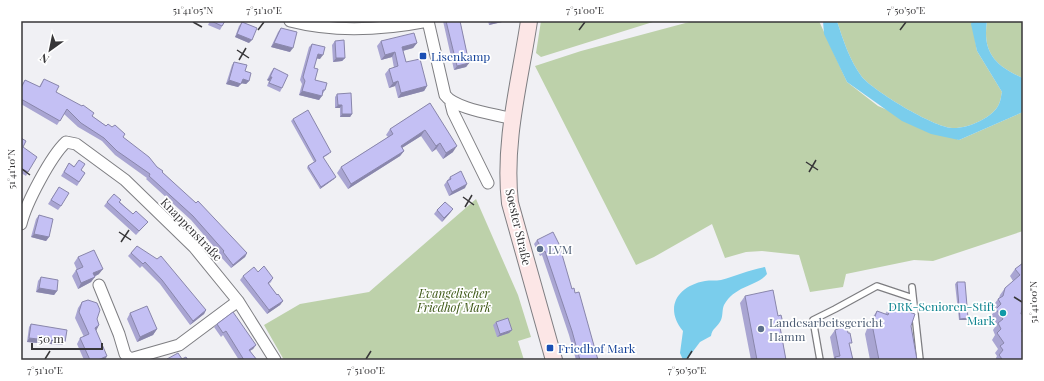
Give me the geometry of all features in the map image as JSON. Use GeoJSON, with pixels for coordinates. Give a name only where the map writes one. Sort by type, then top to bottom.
{"type":"FeatureCollection","features":[{"type":"Feature","properties":{"kind":"main road","name":"Soester Straße"},"geometry":{"type":"LineString","coordinates":[[529,21],[513,118],[508,165],[510,203],[554,360]]}},
{"type":"Feature","properties":{"kind":"street"},"geometry":{"type":"LineString","coordinates":[[290,21],[303,25],[346,30],[382,29],[428,21],[445,95],[452,102],[513,118]]}},
{"type":"Feature","properties":{"kind":"street"},"geometry":{"type":"LineString","coordinates":[[452,102],[450,104],[453,112],[488,182]]}},
{"type":"Feature","properties":{"kind":"street","name":"Knappenstraße"},"geometry":{"type":"LineString","coordinates":[[21,224],[27,206],[61,147],[66,142],[76,144],[125,180],[194,247],[238,301],[275,360]]}},
{"type":"Feature","properties":{"kind":"street"},"geometry":{"type":"LineString","coordinates":[[99,285],[117,329],[125,354],[130,359],[179,345],[238,301]]}},
{"type":"Feature","properties":{"kind":"lane"},"geometry":{"type":"LineString","coordinates":[[820,360],[813,320],[835,310],[877,286],[913,298]]}},
{"type":"Feature","properties":{"kind":"lane"},"geometry":{"type":"LineString","coordinates":[[912,287],[920,360]]}},
{"type":"Feature","properties":{"kind":"green space"},"geometry":{"type":"Polygon","coordinates":[[[541,21],[656,21],[541,57],[536,53],[541,21]]]}},
{"type":"Feature","properties":{"kind":"green space"},"geometry":{"type":"Polygon","coordinates":[[[693,21],[819,21],[847,82],[878,106],[959,140],[1023,112],[1023,231],[933,261],[914,260],[846,274],[843,287],[810,292],[799,255],[762,251],[746,252],[725,258],[712,224],[654,257],[636,265],[535,66],[581,51],[693,21]]]}},
{"type":"Feature","properties":{"kind":"green space"},"geometry":{"type":"Polygon","coordinates":[[[837,21],[972,21],[977,51],[1002,92],[999,104],[991,114],[979,122],[958,128],[943,126],[918,115],[878,91],[862,77],[850,57],[837,21]]]}},
{"type":"Feature","properties":{"kind":"green space"},"geometry":{"type":"Polygon","coordinates":[[[987,21],[1023,21],[1023,78],[1005,69],[993,57],[987,42],[987,21]]]}},
{"type":"Feature","properties":{"kind":"green space","name":"Evangelischer Friedhof Mark"},"geometry":{"type":"Polygon","coordinates":[[[476,199],[518,295],[531,337],[518,341],[524,360],[284,360],[264,325],[300,304],[369,292],[476,199]]]}},
{"type":"Feature","properties":{"kind":"water"},"geometry":{"type":"Polygon","coordinates":[[[823,21],[837,21],[844,43],[854,64],[862,77],[878,91],[932,122],[943,126],[958,128],[979,122],[991,114],[1000,102],[1002,92],[977,51],[971,24],[972,21],[987,21],[987,42],[993,57],[1005,69],[1023,78],[1023,112],[959,140],[931,134],[902,121],[847,82],[824,34],[823,21]]]}},
{"type":"Feature","properties":{"kind":"water"},"geometry":{"type":"Polygon","coordinates":[[[765,267],[767,274],[763,278],[734,293],[729,298],[723,307],[721,320],[711,336],[700,342],[688,358],[683,360],[680,353],[683,331],[674,314],[676,299],[681,293],[695,284],[721,280],[765,267]]]}},
{"type":"Feature","properties":{"kind":"building"},"geometry":{"type":"Polygon","coordinates":[[[211,21],[225,21],[222,26],[211,21]]]}},
{"type":"Feature","properties":{"kind":"building"},"geometry":{"type":"Polygon","coordinates":[[[446,21],[460,21],[469,63],[457,66],[446,21]]]}},
{"type":"Feature","properties":{"kind":"building"},"geometry":{"type":"Polygon","coordinates":[[[242,22],[257,28],[252,40],[237,34],[242,22]]]}},
{"type":"Feature","properties":{"kind":"building"},"geometry":{"type":"Polygon","coordinates":[[[281,28],[297,32],[293,48],[274,43],[281,28]]]}},
{"type":"Feature","properties":{"kind":"building"},"geometry":{"type":"Polygon","coordinates":[[[414,33],[417,43],[402,47],[406,62],[420,59],[427,86],[401,93],[398,81],[393,83],[389,69],[398,66],[395,52],[385,55],[381,41],[414,33]]]}},
{"type":"Feature","properties":{"kind":"building"},"geometry":{"type":"Polygon","coordinates":[[[344,40],[345,58],[336,58],[335,41],[344,40]]]}},
{"type":"Feature","properties":{"kind":"building"},"geometry":{"type":"Polygon","coordinates":[[[312,44],[325,47],[323,55],[318,54],[314,68],[318,69],[315,80],[327,83],[325,90],[323,90],[322,96],[302,91],[305,81],[303,77],[312,44]]]}},
{"type":"Feature","properties":{"kind":"building"},"geometry":{"type":"Polygon","coordinates":[[[234,62],[247,65],[245,71],[251,73],[249,81],[243,79],[241,84],[229,80],[234,62]]]}},
{"type":"Feature","properties":{"kind":"building"},"geometry":{"type":"Polygon","coordinates":[[[274,68],[288,75],[282,88],[269,83],[274,68]]]}},
{"type":"Feature","properties":{"kind":"building"},"geometry":{"type":"Polygon","coordinates":[[[44,79],[59,86],[56,92],[82,106],[83,105],[94,113],[92,116],[106,126],[108,124],[112,127],[115,125],[125,134],[123,137],[149,157],[157,167],[163,171],[162,172],[196,203],[198,201],[247,253],[233,265],[223,252],[224,251],[193,216],[149,176],[150,174],[117,151],[104,138],[81,123],[67,109],[60,121],[21,99],[21,88],[25,80],[40,87],[44,79]]]}},
{"type":"Feature","properties":{"kind":"building"},"geometry":{"type":"Polygon","coordinates":[[[351,93],[352,114],[342,114],[342,105],[338,105],[337,94],[351,93]]]}},
{"type":"Feature","properties":{"kind":"building"},"geometry":{"type":"Polygon","coordinates":[[[430,103],[457,146],[446,153],[440,143],[436,146],[425,130],[401,146],[404,151],[351,184],[341,167],[393,134],[390,129],[430,103]]]}},
{"type":"Feature","properties":{"kind":"building"},"geometry":{"type":"Polygon","coordinates":[[[308,110],[331,152],[323,157],[336,177],[321,187],[308,166],[316,161],[293,119],[308,110]]]}},
{"type":"Feature","properties":{"kind":"building"},"geometry":{"type":"Polygon","coordinates":[[[21,138],[26,141],[23,147],[37,157],[28,172],[21,168],[21,138]]]}},
{"type":"Feature","properties":{"kind":"building"},"geometry":{"type":"Polygon","coordinates":[[[79,160],[85,164],[81,170],[85,173],[79,182],[64,172],[69,163],[74,167],[79,160]]]}},
{"type":"Feature","properties":{"kind":"building"},"geometry":{"type":"Polygon","coordinates":[[[461,171],[467,184],[452,192],[447,181],[451,179],[450,177],[461,171]]]}},
{"type":"Feature","properties":{"kind":"building"},"geometry":{"type":"Polygon","coordinates":[[[59,187],[69,193],[61,206],[51,200],[59,187]]]}},
{"type":"Feature","properties":{"kind":"building"},"geometry":{"type":"Polygon","coordinates":[[[114,194],[121,200],[119,202],[133,214],[136,211],[148,222],[139,231],[107,202],[114,194]]]}},
{"type":"Feature","properties":{"kind":"building"},"geometry":{"type":"Polygon","coordinates":[[[445,202],[453,209],[444,218],[437,210],[445,202]]]}},
{"type":"Feature","properties":{"kind":"building"},"geometry":{"type":"Polygon","coordinates":[[[39,215],[53,219],[49,237],[34,234],[39,215]]]}},
{"type":"Feature","properties":{"kind":"building"},"geometry":{"type":"Polygon","coordinates":[[[553,232],[559,244],[572,289],[574,288],[575,293],[579,292],[598,360],[580,360],[572,331],[545,251],[543,252],[537,240],[553,232]]]}},
{"type":"Feature","properties":{"kind":"building"},"geometry":{"type":"Polygon","coordinates":[[[137,246],[157,259],[161,256],[206,310],[193,321],[162,280],[145,262],[143,264],[131,253],[137,246]]]}},
{"type":"Feature","properties":{"kind":"building"},"geometry":{"type":"Polygon","coordinates":[[[94,250],[103,269],[93,273],[95,277],[81,283],[76,270],[83,267],[78,257],[94,250]]]}},
{"type":"Feature","properties":{"kind":"building","name":"DRK-Senioren-Stift Mark"},"geometry":{"type":"Polygon","coordinates":[[[1023,263],[1023,304],[1021,314],[1023,314],[1023,360],[1002,360],[999,355],[1003,350],[1000,346],[1004,343],[997,333],[1001,329],[998,323],[1003,319],[996,309],[1001,304],[998,299],[1003,296],[1005,288],[1020,275],[1015,269],[1023,263]]]}},
{"type":"Feature","properties":{"kind":"building"},"geometry":{"type":"Polygon","coordinates":[[[264,266],[273,278],[268,283],[283,301],[269,310],[243,276],[254,267],[258,272],[264,266]]]}},
{"type":"Feature","properties":{"kind":"building"},"geometry":{"type":"Polygon","coordinates":[[[41,277],[58,280],[57,291],[39,288],[41,277]]]}},
{"type":"Feature","properties":{"kind":"building"},"geometry":{"type":"Polygon","coordinates":[[[957,282],[965,282],[968,318],[960,319],[957,282]]]}},
{"type":"Feature","properties":{"kind":"building","name":"Landesarbeitsgericht Hamm"},"geometry":{"type":"Polygon","coordinates":[[[773,290],[778,316],[781,315],[784,327],[780,327],[786,360],[757,360],[745,296],[773,290]]]}},
{"type":"Feature","properties":{"kind":"building"},"geometry":{"type":"Polygon","coordinates":[[[88,300],[97,303],[100,310],[97,319],[99,325],[95,328],[107,356],[98,360],[90,360],[80,338],[89,334],[79,312],[82,302],[88,300]]]}},
{"type":"Feature","properties":{"kind":"building"},"geometry":{"type":"Polygon","coordinates":[[[147,306],[157,329],[140,337],[130,313],[147,306]]]}},
{"type":"Feature","properties":{"kind":"building"},"geometry":{"type":"Polygon","coordinates":[[[891,306],[915,314],[911,326],[917,360],[879,360],[872,324],[877,311],[888,315],[891,306]]]}},
{"type":"Feature","properties":{"kind":"building"},"geometry":{"type":"Polygon","coordinates":[[[233,312],[256,345],[249,350],[257,360],[244,360],[226,331],[223,333],[217,324],[233,312]]]}},
{"type":"Feature","properties":{"kind":"building"},"geometry":{"type":"Polygon","coordinates":[[[508,318],[512,330],[500,334],[496,322],[508,318]]]}},
{"type":"Feature","properties":{"kind":"building"},"geometry":{"type":"Polygon","coordinates":[[[31,324],[67,330],[65,342],[29,338],[31,324]]]}},
{"type":"Feature","properties":{"kind":"building"},"geometry":{"type":"Polygon","coordinates":[[[847,327],[852,343],[849,343],[853,360],[836,360],[835,357],[840,356],[835,330],[847,327]]]}},
{"type":"Feature","properties":{"kind":"building"},"geometry":{"type":"Polygon","coordinates":[[[178,353],[182,359],[186,357],[188,360],[167,359],[178,353]]]}},
{"type":"Feature","properties":{"kind":"place","name":"Lisenkamp"},"geometry":{"type":"Point","coordinates":[423,56]}},
{"type":"Feature","properties":{"kind":"place","name":"LVM"},"geometry":{"type":"Point","coordinates":[540,249]}},
{"type":"Feature","properties":{"kind":"place","name":"DRK-Senioren-Stift Mark"},"geometry":{"type":"Point","coordinates":[1003,313]}},
{"type":"Feature","properties":{"kind":"place","name":"Landesarbeitsgericht Hamm"},"geometry":{"type":"Point","coordinates":[761,329]}},
{"type":"Feature","properties":{"kind":"place","name":"Friedhof Mark"},"geometry":{"type":"Point","coordinates":[550,348]}}]}
